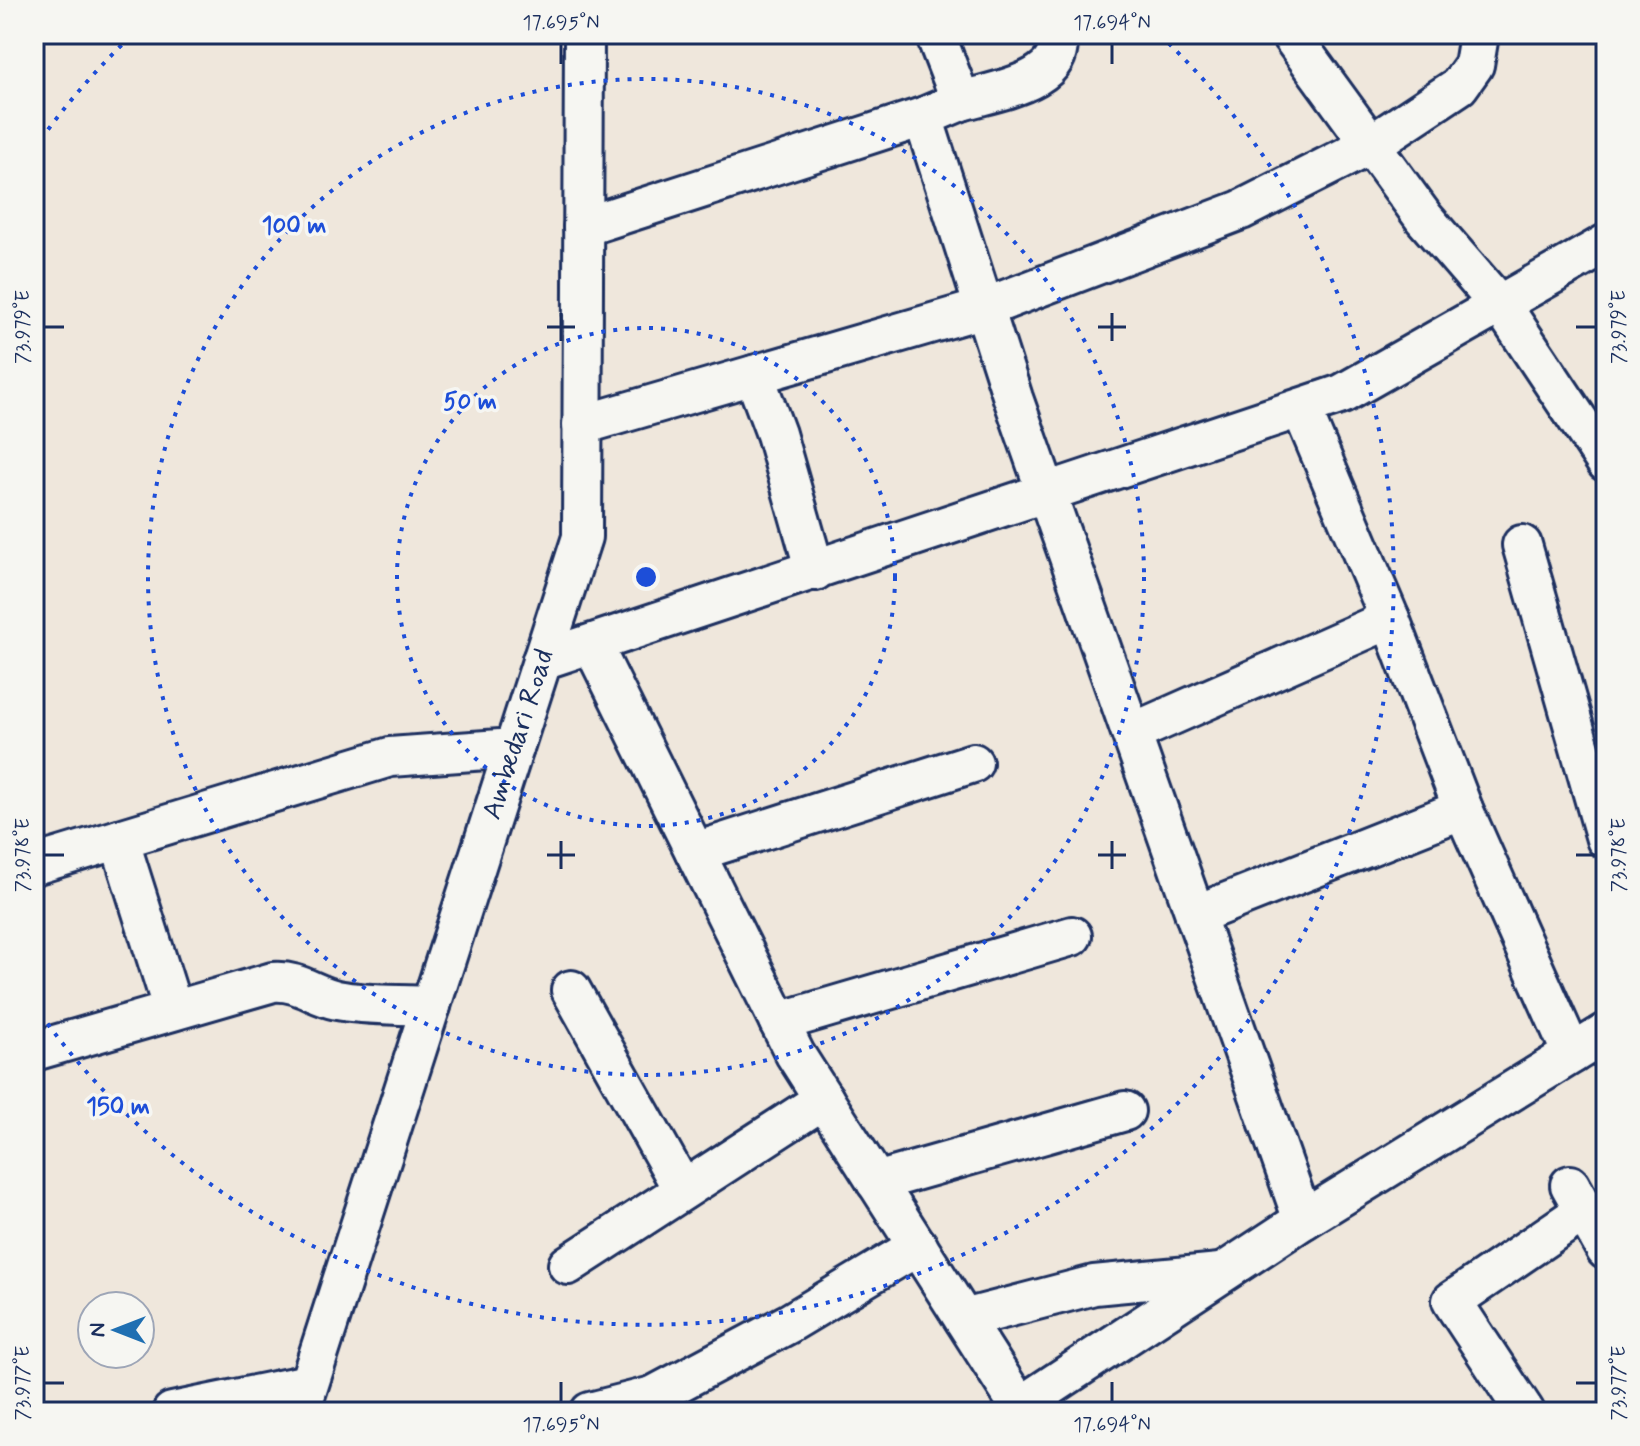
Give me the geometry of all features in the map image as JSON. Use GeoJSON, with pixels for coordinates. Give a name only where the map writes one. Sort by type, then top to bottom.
{"type":"FeatureCollection","features":[{"type":"Feature","properties":{"kind":"street","name":"Ambedari Road"},"geometry":{"type":"LineString","coordinates":[[304,1398],[582,537],[584,34]]}},
{"type":"Feature","properties":{"kind":"street"},"geometry":{"type":"LineString","coordinates":[[935,34],[961,101]]}},
{"type":"Feature","properties":{"kind":"street"},"geometry":{"type":"LineString","coordinates":[[583,227],[923,117],[1033,78],[1051,67],[1059,46],[1056,34]]}},
{"type":"Feature","properties":{"kind":"street"},"geometry":{"type":"LineString","coordinates":[[1290,34],[1424,218],[1499,304],[1606,462]]}},
{"type":"Feature","properties":{"kind":"street"},"geometry":{"type":"LineString","coordinates":[[582,425],[984,308],[1241,210],[1370,145],[1459,86],[1474,65],[1478,41],[1476,34]]}},
{"type":"Feature","properties":{"kind":"street"},"geometry":{"type":"LineString","coordinates":[[923,117],[1047,494],[1303,1220]]}},
{"type":"Feature","properties":{"kind":"street"},"geometry":{"type":"LineString","coordinates":[[542,660],[1342,394],[1606,244]]}},
{"type":"Feature","properties":{"kind":"street"},"geometry":{"type":"LineString","coordinates":[[754,375],[776,434],[815,571]]}},
{"type":"Feature","properties":{"kind":"street"},"geometry":{"type":"LineString","coordinates":[[1301,408],[1390,619],[1463,809],[1572,1054]]}},
{"type":"Feature","properties":{"kind":"street"},"geometry":{"type":"LineString","coordinates":[[1522,545],[1606,839]]}},
{"type":"Feature","properties":{"kind":"street"},"geometry":{"type":"LineString","coordinates":[[1132,733],[1390,619]]}},
{"type":"Feature","properties":{"kind":"street"},"geometry":{"type":"LineString","coordinates":[[592,644],[795,1054],[1021,1409],[1303,1220],[1606,1033]]}},
{"type":"Feature","properties":{"kind":"street"},"geometry":{"type":"LineString","coordinates":[[34,865],[390,757],[514,748]]}},
{"type":"Feature","properties":{"kind":"street"},"geometry":{"type":"LineString","coordinates":[[695,852],[973,763]]}},
{"type":"Feature","properties":{"kind":"street"},"geometry":{"type":"LineString","coordinates":[[1195,915],[1463,809]]}},
{"type":"Feature","properties":{"kind":"street"},"geometry":{"type":"LineString","coordinates":[[119,839],[173,1010]]}},
{"type":"Feature","properties":{"kind":"street"},"geometry":{"type":"LineString","coordinates":[[779,1022],[1072,936]]}},
{"type":"Feature","properties":{"kind":"street"},"geometry":{"type":"LineString","coordinates":[[34,1051],[273,982],[288,981],[321,996],[342,1001],[431,1006]]}},
{"type":"Feature","properties":{"kind":"street"},"geometry":{"type":"LineString","coordinates":[[571,990],[683,1190]]}},
{"type":"Feature","properties":{"kind":"street"},"geometry":{"type":"LineString","coordinates":[[568,1265],[824,1099]]}},
{"type":"Feature","properties":{"kind":"street"},"geometry":{"type":"LineString","coordinates":[[876,1182],[1125,1111]]}},
{"type":"Feature","properties":{"kind":"street"},"geometry":{"type":"LineString","coordinates":[[1525,1412],[1452,1301],[1577,1198],[1606,1250]]}},
{"type":"Feature","properties":{"kind":"street"},"geometry":{"type":"LineString","coordinates":[[590,1412],[657,1404],[918,1246]]}},
{"type":"Feature","properties":{"kind":"street"},"geometry":{"type":"LineString","coordinates":[[964,1319],[1094,1285],[1224,1273]]}},
{"type":"Feature","properties":{"kind":"street"},"geometry":{"type":"LineString","coordinates":[[172,1412],[304,1398]]}}]}
